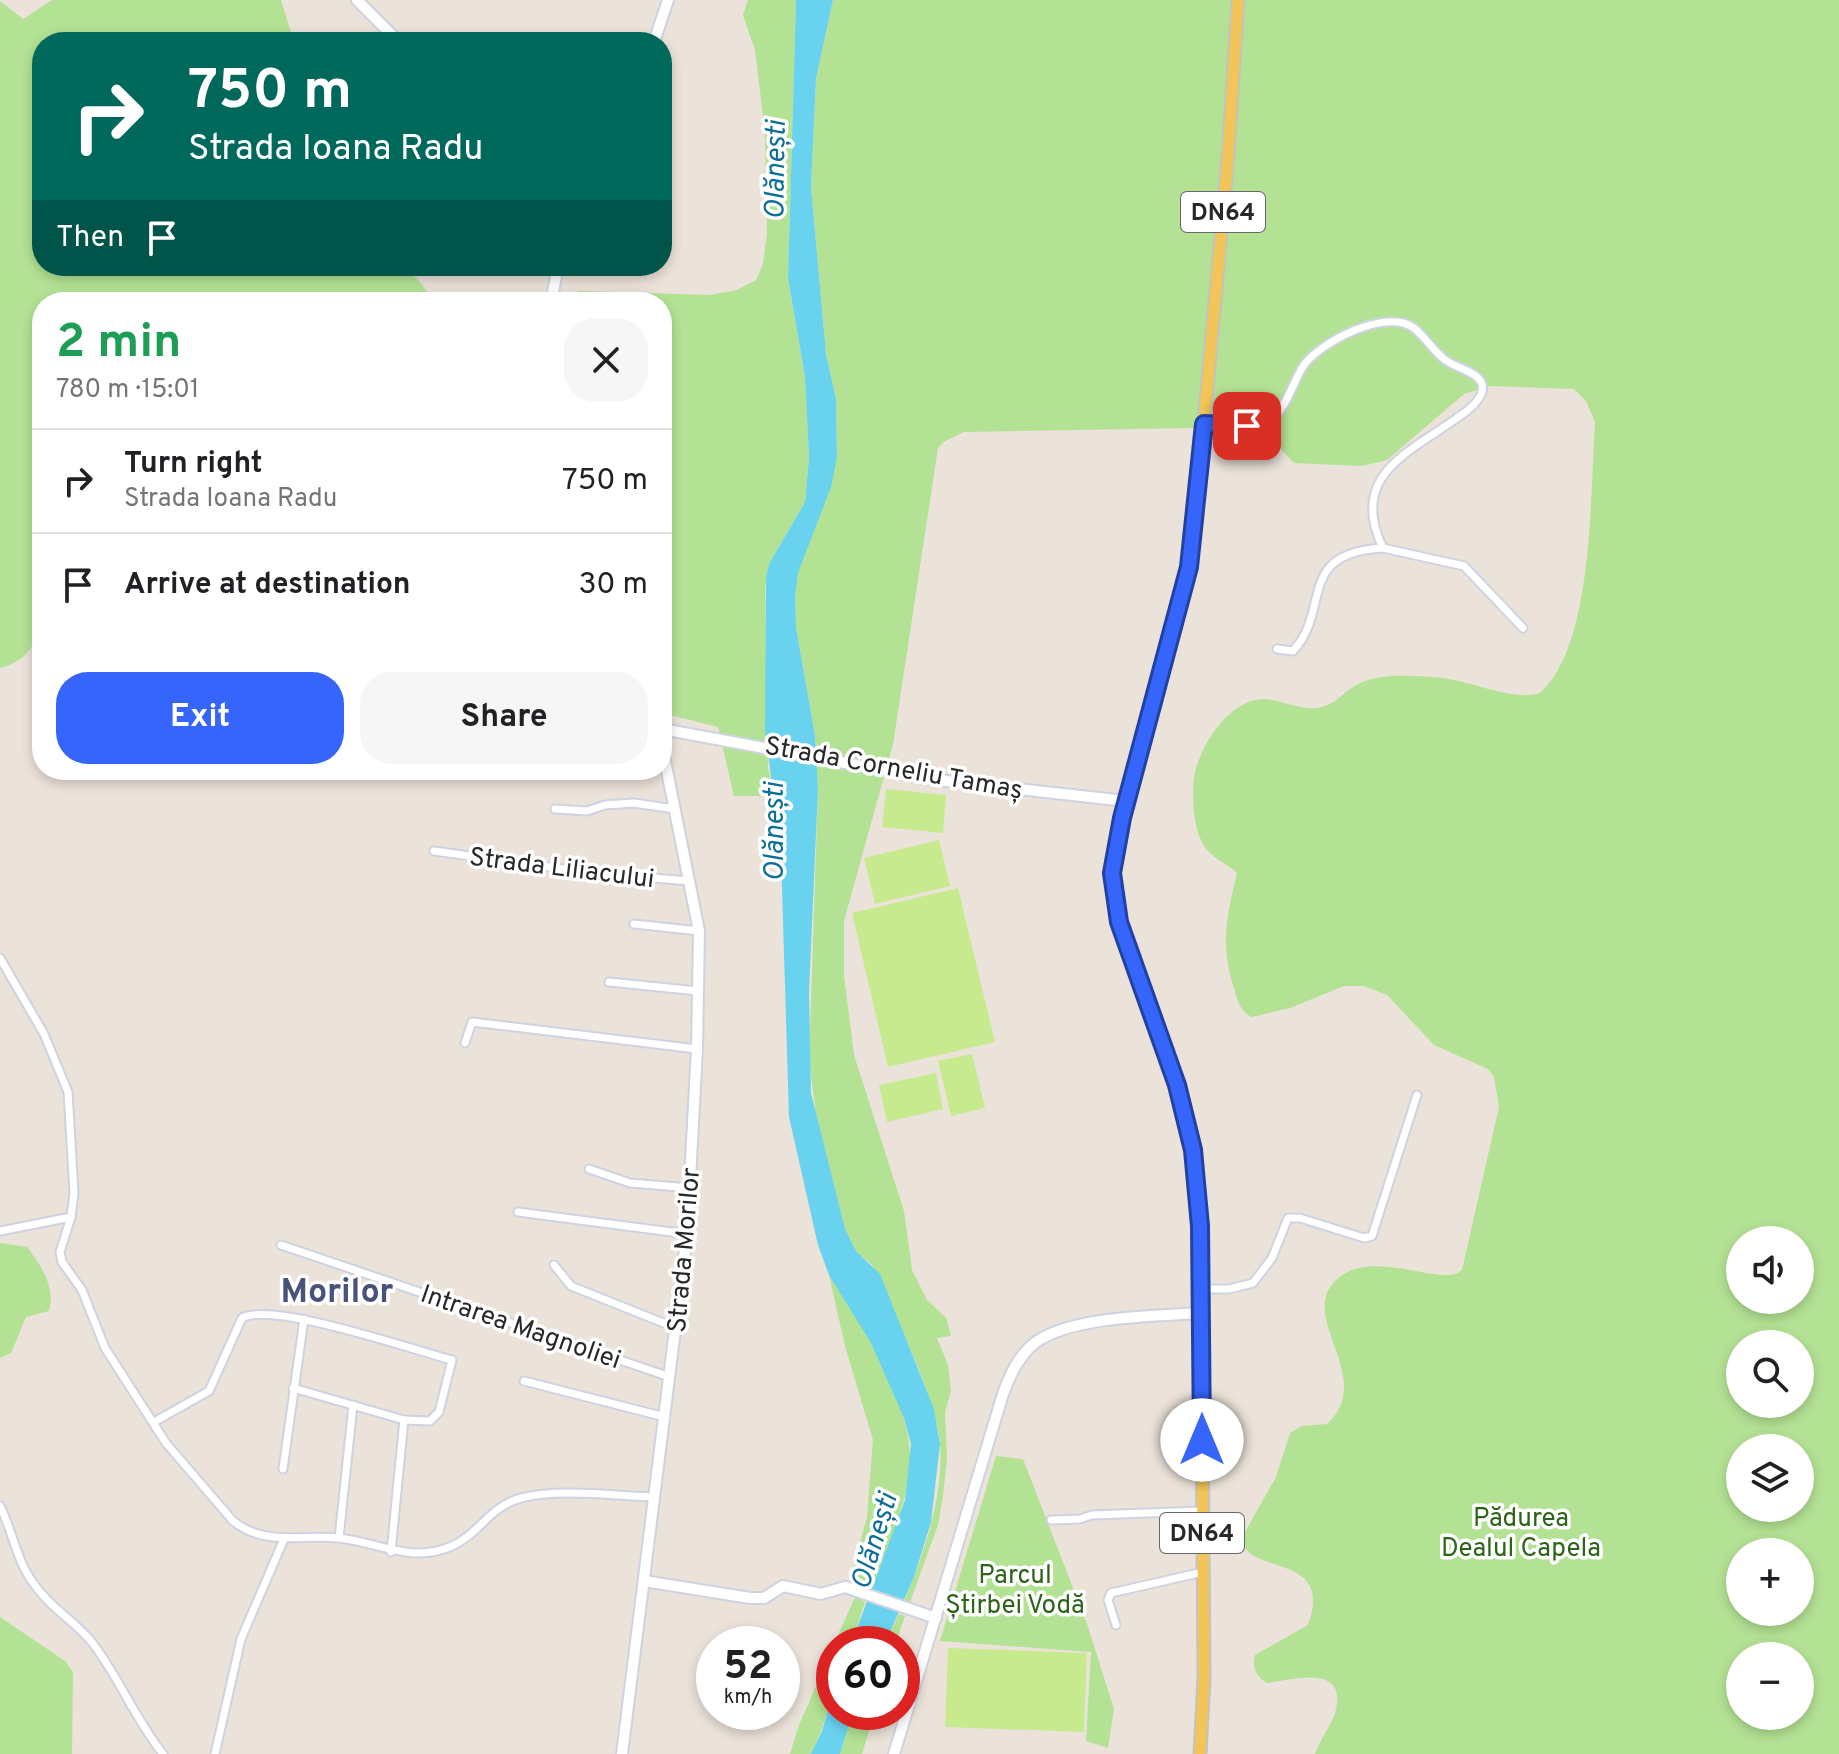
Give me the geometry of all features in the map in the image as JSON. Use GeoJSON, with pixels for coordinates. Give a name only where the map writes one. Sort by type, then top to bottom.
{"type":"FeatureCollection","features":[{"type":"Feature","properties":{"kind":"main road","name":"DN64"},"geometry":{"type":"LineString","coordinates":[[1200,1754],[1203,1572],[1200,1217],[1190,1134],[1177,1085],[1115,908],[1114,855],[1189,567],[1228,157],[1238,0]]}},
{"type":"Feature","properties":{"kind":"street"},"geometry":{"type":"LineString","coordinates":[[357,0],[389,32]]}},
{"type":"Feature","properties":{"kind":"street"},"geometry":{"type":"LineString","coordinates":[[657,32],[668,0]]}},
{"type":"Feature","properties":{"kind":"street"},"geometry":{"type":"LineString","coordinates":[[1204,424],[1247,426],[1266,423],[1281,409],[1302,367],[1318,350],[1372,324],[1391,322],[1413,327],[1449,364],[1475,374],[1482,385],[1482,394],[1463,414],[1391,464],[1379,479],[1372,505],[1383,548]]}},
{"type":"Feature","properties":{"kind":"street"},"geometry":{"type":"LineString","coordinates":[[1277,649],[1293,651],[1301,642],[1320,580],[1329,568],[1350,553],[1383,548],[1464,566],[1523,628]]}},
{"type":"Feature","properties":{"kind":"street","name":"Strada Corneliu Tamaș"},"geometry":{"type":"LineString","coordinates":[[672,731],[854,762],[937,780],[1126,801]]}},
{"type":"Feature","properties":{"kind":"street","name":"Strada Morilor"},"geometry":{"type":"LineString","coordinates":[[622,1754],[687,1234],[697,1049],[699,931],[668,780]]}},
{"type":"Feature","properties":{"kind":"street"},"geometry":{"type":"LineString","coordinates":[[555,809],[587,811],[605,805],[634,803],[675,809]]}},
{"type":"Feature","properties":{"kind":"street","name":"Strada Liliacului"},"geometry":{"type":"LineString","coordinates":[[434,851],[593,873],[690,881]]}},
{"type":"Feature","properties":{"kind":"street"},"geometry":{"type":"LineString","coordinates":[[634,924],[699,931]]}},
{"type":"Feature","properties":{"kind":"street"},"geometry":{"type":"LineString","coordinates":[[0,958],[44,1034],[68,1092],[73,1178],[71,1217],[60,1252],[62,1262],[82,1290],[105,1348],[177,1459],[233,1521],[246,1531],[284,1539],[339,1538],[391,1552],[414,1554],[452,1546],[471,1534],[500,1506],[531,1496],[655,1497]]}},
{"type":"Feature","properties":{"kind":"street"},"geometry":{"type":"LineString","coordinates":[[609,982],[698,991]]}},
{"type":"Feature","properties":{"kind":"street"},"geometry":{"type":"LineString","coordinates":[[465,1043],[472,1022],[697,1049]]}},
{"type":"Feature","properties":{"kind":"street"},"geometry":{"type":"LineString","coordinates":[[1201,1289],[1229,1289],[1253,1283],[1272,1258],[1288,1218],[1300,1218],[1364,1238],[1372,1236],[1417,1095]]}},
{"type":"Feature","properties":{"kind":"street"},"geometry":{"type":"LineString","coordinates":[[589,1169],[630,1183],[690,1188]]}},
{"type":"Feature","properties":{"kind":"street"},"geometry":{"type":"LineString","coordinates":[[518,1212],[687,1234]]}},
{"type":"Feature","properties":{"kind":"street"},"geometry":{"type":"LineString","coordinates":[[0,1231],[71,1217]]}},
{"type":"Feature","properties":{"kind":"street","name":"Intrarea Magnoliei"},"geometry":{"type":"LineString","coordinates":[[281,1245],[670,1377]]}},
{"type":"Feature","properties":{"kind":"street"},"geometry":{"type":"LineString","coordinates":[[554,1265],[571,1286],[676,1328]]}},
{"type":"Feature","properties":{"kind":"street"},"geometry":{"type":"LineString","coordinates":[[154,1422],[209,1391],[242,1318],[264,1312],[304,1319],[452,1360],[434,1420],[404,1420],[293,1388]]}},
{"type":"Feature","properties":{"kind":"street"},"geometry":{"type":"LineString","coordinates":[[894,1754],[1003,1394],[1022,1356],[1038,1341],[1068,1328],[1201,1313]]}},
{"type":"Feature","properties":{"kind":"street"},"geometry":{"type":"LineString","coordinates":[[283,1469],[304,1319]]}},
{"type":"Feature","properties":{"kind":"street"},"geometry":{"type":"LineString","coordinates":[[524,1381],[665,1417]]}},
{"type":"Feature","properties":{"kind":"street"},"geometry":{"type":"LineString","coordinates":[[339,1538],[353,1405]]}},
{"type":"Feature","properties":{"kind":"street"},"geometry":{"type":"LineString","coordinates":[[391,1552],[404,1420]]}},
{"type":"Feature","properties":{"kind":"street"},"geometry":{"type":"LineString","coordinates":[[0,1506],[13,1546],[34,1585],[53,1609],[82,1630],[96,1647],[141,1726],[163,1754]]}},
{"type":"Feature","properties":{"kind":"street"},"geometry":{"type":"LineString","coordinates":[[1051,1520],[1104,1514],[1202,1511]]}},
{"type":"Feature","properties":{"kind":"street"},"geometry":{"type":"LineString","coordinates":[[215,1754],[241,1639],[284,1539]]}},
{"type":"Feature","properties":{"kind":"street"},"geometry":{"type":"LineString","coordinates":[[1116,1625],[1108,1600],[1111,1593],[1203,1572]]}},
{"type":"Feature","properties":{"kind":"street"},"geometry":{"type":"LineString","coordinates":[[644,1581],[750,1598],[764,1598],[783,1586],[821,1594],[845,1587],[936,1618]]}},
{"type":"Feature","properties":{"kind":"green space"},"geometry":{"type":"Polygon","coordinates":[[[52,0],[281,0],[291,32],[32,32],[32,276],[413,276],[427,292],[32,292],[32,646],[15,662],[0,668],[0,1],[23,19],[52,0]]]}},
{"type":"Feature","properties":{"kind":"green space"},"geometry":{"type":"Polygon","coordinates":[[[748,0],[796,0],[788,278],[805,377],[809,458],[805,502],[769,564],[765,589],[768,768],[775,796],[734,796],[718,727],[672,716],[672,294],[711,295],[737,290],[756,280],[763,264],[767,233],[765,133],[755,50],[743,15],[748,0]]]}},
{"type":"Feature","properties":{"kind":"green space","name":"Pădurea Dealul Capela"},"geometry":{"type":"Polygon","coordinates":[[[833,0],[1839,0],[1839,1754],[1315,1754],[1335,1713],[1337,1697],[1334,1687],[1327,1680],[1316,1678],[1267,1683],[1254,1664],[1255,1655],[1308,1625],[1313,1603],[1310,1587],[1302,1577],[1251,1554],[1243,1545],[1245,1532],[1276,1477],[1290,1433],[1302,1426],[1327,1424],[1340,1407],[1344,1390],[1342,1371],[1326,1317],[1325,1301],[1331,1286],[1345,1273],[1363,1267],[1382,1266],[1438,1275],[1452,1275],[1462,1270],[1499,1107],[1494,1077],[1488,1069],[1434,1045],[1387,995],[1364,986],[1344,986],[1290,1008],[1252,1017],[1244,1011],[1233,985],[1226,942],[1237,873],[1211,854],[1200,837],[1193,803],[1195,773],[1215,730],[1237,708],[1250,701],[1264,699],[1304,708],[1324,707],[1363,682],[1397,676],[1443,678],[1510,694],[1534,695],[1542,691],[1559,668],[1572,638],[1586,564],[1595,422],[1586,401],[1574,389],[1490,386],[1464,394],[1387,460],[1362,466],[1294,463],[1268,435],[1195,428],[964,432],[938,448],[893,744],[844,921],[844,976],[854,1055],[904,1211],[912,1270],[927,1300],[946,1318],[951,1336],[937,1338],[948,1365],[951,1391],[945,1413],[947,1457],[938,1525],[910,1602],[905,1600],[936,1504],[940,1464],[937,1424],[902,1330],[872,1265],[856,1251],[845,1229],[818,1129],[809,1060],[818,789],[815,736],[796,627],[795,597],[798,573],[837,458],[836,399],[826,354],[811,187],[816,79],[833,0]]]}},
{"type":"Feature","properties":{"kind":"green space"},"geometry":{"type":"Polygon","coordinates":[[[886,789],[946,795],[943,833],[882,827],[886,789]]]}},
{"type":"Feature","properties":{"kind":"green space"},"geometry":{"type":"Polygon","coordinates":[[[939,840],[950,886],[875,904],[864,858],[939,840]]]}},
{"type":"Feature","properties":{"kind":"green space"},"geometry":{"type":"Polygon","coordinates":[[[958,888],[995,1042],[888,1067],[852,913],[958,888]]]}},
{"type":"Feature","properties":{"kind":"green space"},"geometry":{"type":"Polygon","coordinates":[[[972,1054],[985,1108],[951,1116],[938,1061],[972,1054]]]}},
{"type":"Feature","properties":{"kind":"green space"},"geometry":{"type":"Polygon","coordinates":[[[936,1073],[943,1109],[887,1122],[879,1085],[936,1073]]]}},
{"type":"Feature","properties":{"kind":"green space"},"geometry":{"type":"Polygon","coordinates":[[[0,1243],[27,1247],[46,1277],[51,1302],[49,1311],[26,1317],[11,1353],[0,1358],[0,1243]]]}},
{"type":"Feature","properties":{"kind":"green space"},"geometry":{"type":"Polygon","coordinates":[[[829,1275],[883,1366],[904,1417],[909,1442],[910,1465],[905,1496],[872,1588],[850,1580],[867,1517],[873,1440],[845,1346],[829,1275]]]}},
{"type":"Feature","properties":{"kind":"green space","name":"Parcul Știrbei Vodă"},"geometry":{"type":"Polygon","coordinates":[[[996,1456],[1023,1459],[1087,1624],[1114,1709],[1108,1748],[1086,1741],[1091,1652],[940,1641],[996,1456]]]}},
{"type":"Feature","properties":{"kind":"green space"},"geometry":{"type":"Polygon","coordinates":[[[855,1597],[865,1602],[857,1626],[842,1626],[855,1597]]]}},
{"type":"Feature","properties":{"kind":"green space"},"geometry":{"type":"Polygon","coordinates":[[[899,1614],[905,1616],[901,1626],[893,1626],[899,1614]]]}},
{"type":"Feature","properties":{"kind":"green space"},"geometry":{"type":"Polygon","coordinates":[[[0,1617],[65,1661],[73,1672],[72,1754],[0,1754],[0,1617]]]}},
{"type":"Feature","properties":{"kind":"green space"},"geometry":{"type":"Polygon","coordinates":[[[948,1648],[1087,1653],[1084,1732],[945,1727],[948,1648]]]}},
{"type":"Feature","properties":{"kind":"green space"},"geometry":{"type":"Polygon","coordinates":[[[816,1686],[816,1730],[821,1730],[811,1754],[790,1754],[816,1686]]]}},
{"type":"Feature","properties":{"kind":"green space"},"geometry":{"type":"Polygon","coordinates":[[[847,1730],[869,1730],[862,1754],[840,1754],[847,1730]]]}},
{"type":"Feature","properties":{"kind":"water"},"geometry":{"type":"Polygon","coordinates":[[[796,0],[833,0],[816,79],[811,187],[826,354],[836,399],[837,458],[831,487],[798,573],[795,597],[796,627],[815,736],[818,789],[809,991],[811,1093],[845,1229],[856,1251],[880,1274],[934,1409],[940,1444],[931,1522],[914,1577],[893,1626],[858,1626],[905,1500],[911,1444],[904,1418],[871,1343],[829,1275],[818,1245],[789,1117],[781,856],[765,730],[766,577],[769,564],[805,502],[809,458],[805,377],[788,278],[796,0]]]}},
{"type":"Feature","properties":{"kind":"water"},"geometry":{"type":"Polygon","coordinates":[[[847,1730],[840,1754],[811,1754],[822,1731],[847,1730]]]}},
{"type":"Feature","properties":{"kind":"district","name":"Morilor"},"geometry":{"type":"Point","coordinates":[337,1290]}},
{"type":"Feature","properties":{"kind":"route"},"geometry":{"type":"LineString","coordinates":[[1202,1440],[1200,1226],[1193,1150],[1177,1085],[1119,922],[1112,873],[1122,818],[1183,598],[1195,528],[1204,424],[1247,426]]}},
{"type":"Feature","properties":{"kind":"water label","name":"Olănești"},"geometry":{"type":"Point","coordinates":[774,170]}},
{"type":"Feature","properties":{"kind":"water label","name":"Olănești"},"geometry":{"type":"Point","coordinates":[773,832]}},
{"type":"Feature","properties":{"kind":"water label","name":"Olănești"},"geometry":{"type":"Point","coordinates":[873,1541]}}]}
